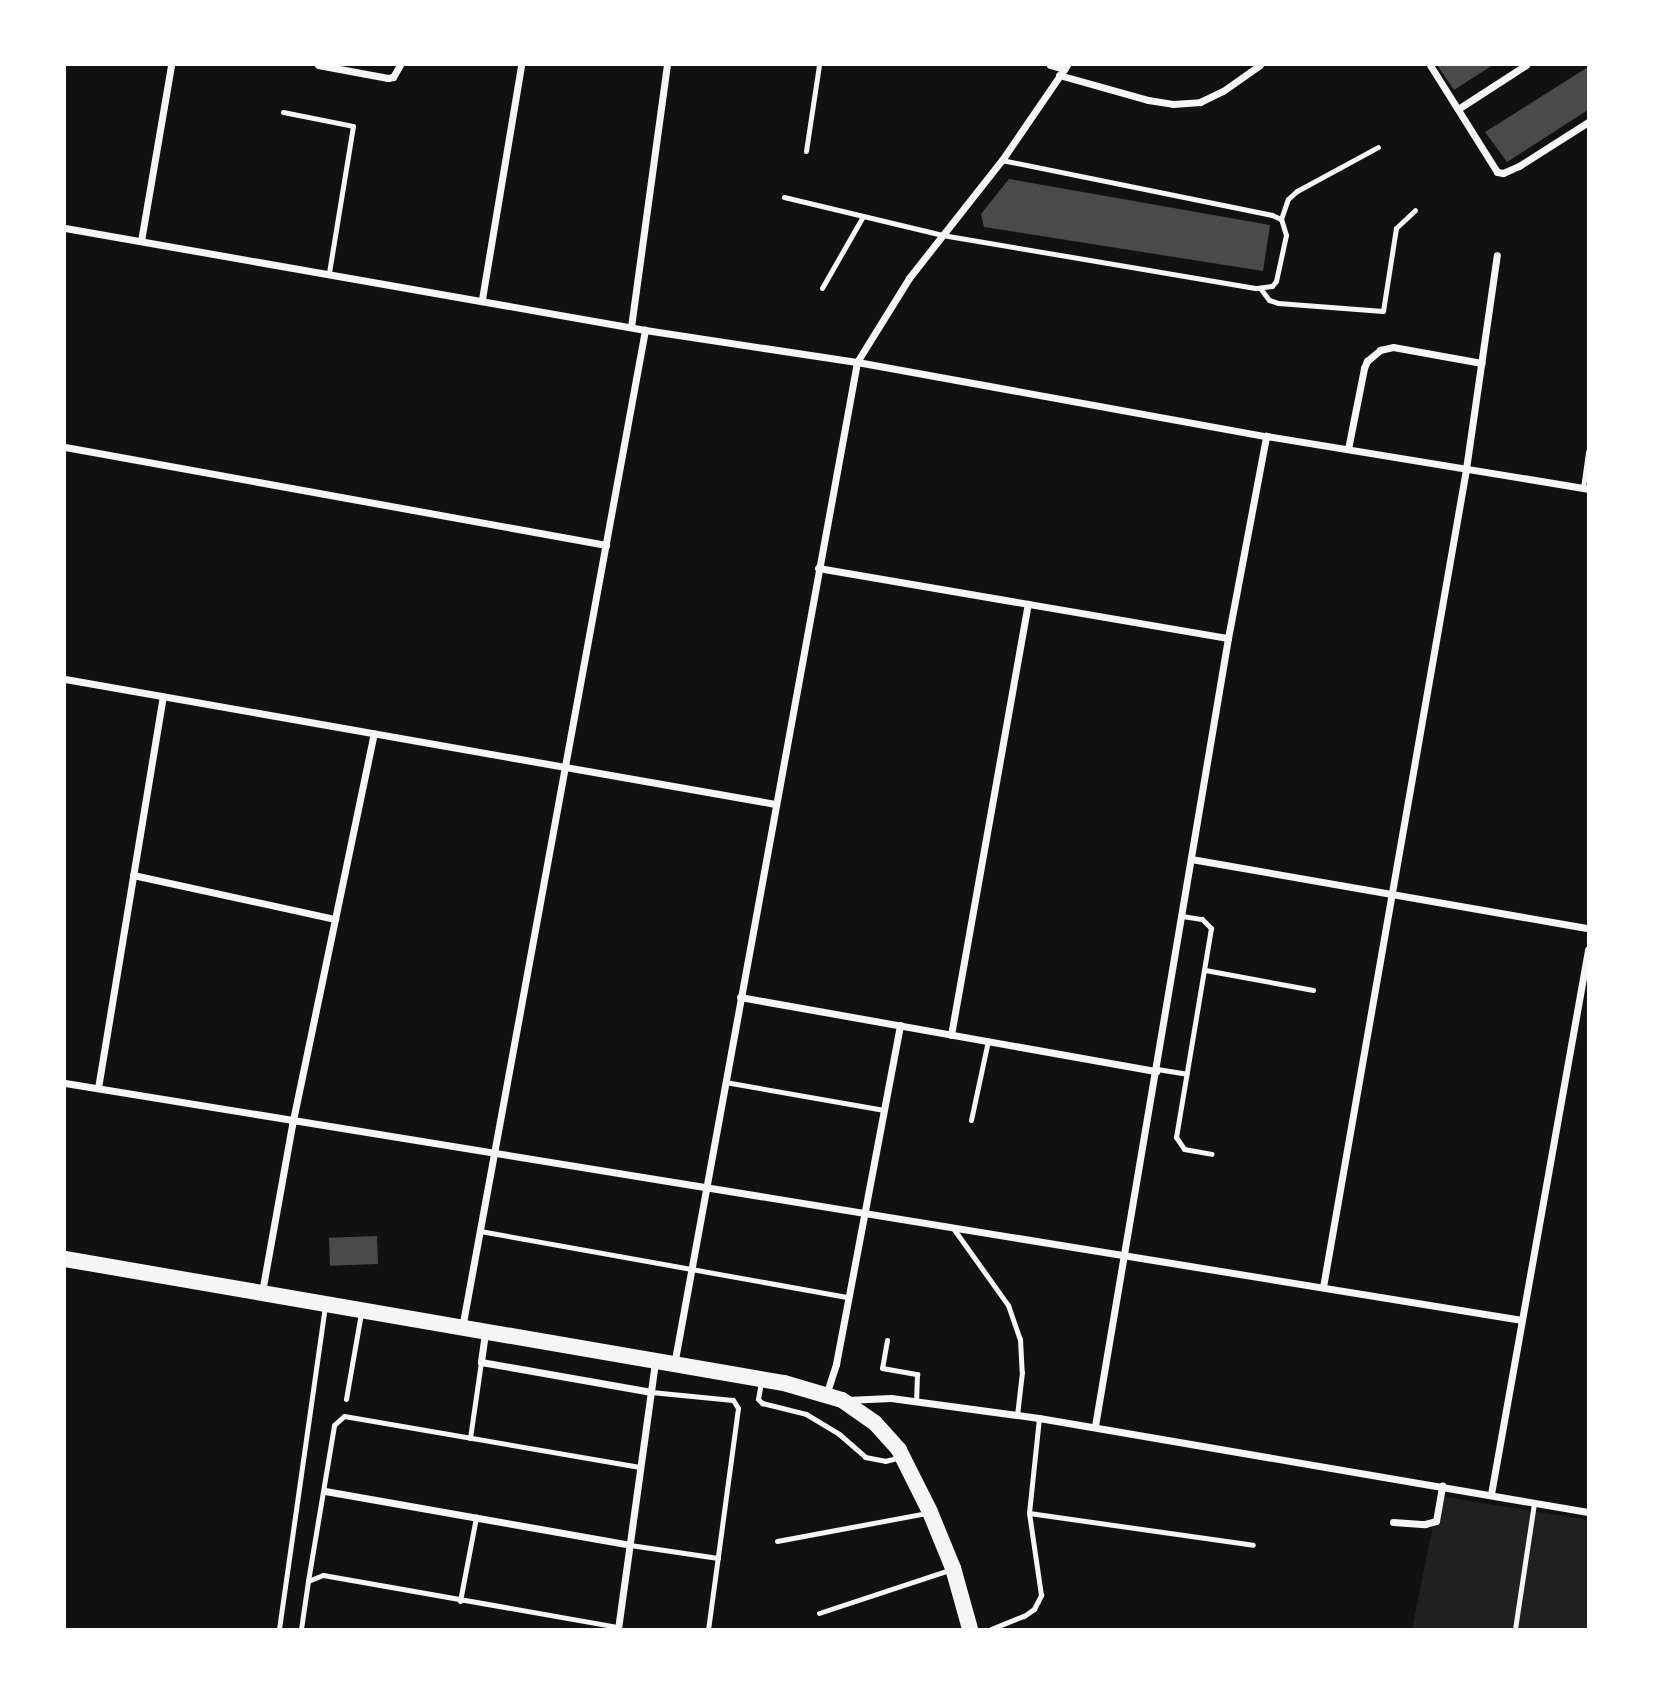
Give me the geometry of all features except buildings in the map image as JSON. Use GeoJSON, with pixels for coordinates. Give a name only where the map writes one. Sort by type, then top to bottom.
{"type":"FeatureCollection","features":[{"type":"Feature","properties":{"kind":"main road"},"geometry":{"type":"LineString","coordinates":[[65,1259],[655,1363],[761,1379],[842,1400],[875,1423],[902,1456],[930,1512],[953,1568],[970,1629]]}},
{"type":"Feature","properties":{"kind":"street"},"geometry":{"type":"LineString","coordinates":[[141,241],[171,65]]}},
{"type":"Feature","properties":{"kind":"street"},"geometry":{"type":"LineString","coordinates":[[318,65],[388,78],[393,77],[400,65]]}},
{"type":"Feature","properties":{"kind":"street"},"geometry":{"type":"LineString","coordinates":[[482,299],[521,65]]}},
{"type":"Feature","properties":{"kind":"street"},"geometry":{"type":"LineString","coordinates":[[631,327],[667,65]]}},
{"type":"Feature","properties":{"kind":"street"},"geometry":{"type":"LineString","coordinates":[[1050,65],[1147,100],[1173,104],[1200,102],[1223,91],[1260,65]]}},
{"type":"Feature","properties":{"kind":"street"},"geometry":{"type":"LineString","coordinates":[[1430,65],[1494,168],[1503,173],[1519,166],[1588,122]]}},
{"type":"Feature","properties":{"kind":"street"},"geometry":{"type":"LineString","coordinates":[[1458,109],[1526,65]]}},
{"type":"Feature","properties":{"kind":"street"},"geometry":{"type":"LineString","coordinates":[[674,1366],[857,362],[909,278],[1002,160],[1063,70]]}},
{"type":"Feature","properties":{"kind":"street"},"geometry":{"type":"LineString","coordinates":[[65,228],[329,269],[645,330],[857,362],[1266,436],[1585,488]]}},
{"type":"Feature","properties":{"kind":"street"},"geometry":{"type":"LineString","coordinates":[[1323,1287],[1466,469],[1497,255]]}},
{"type":"Feature","properties":{"kind":"street"},"geometry":{"type":"LineString","coordinates":[[462,1329],[645,330]]}},
{"type":"Feature","properties":{"kind":"street"},"geometry":{"type":"LineString","coordinates":[[1348,449],[1364,368],[1367,361],[1380,350],[1393,347],[1482,363]]}},
{"type":"Feature","properties":{"kind":"street"},"geometry":{"type":"LineString","coordinates":[[1095,1426],[1228,638],[1266,436]]}},
{"type":"Feature","properties":{"kind":"street"},"geometry":{"type":"LineString","coordinates":[[65,447],[606,545]]}},
{"type":"Feature","properties":{"kind":"street"},"geometry":{"type":"LineString","coordinates":[[818,568],[1228,638]]}},
{"type":"Feature","properties":{"kind":"street"},"geometry":{"type":"LineString","coordinates":[[951,1035],[1028,604]]}},
{"type":"Feature","properties":{"kind":"street"},"geometry":{"type":"LineString","coordinates":[[65,679],[775,804]]}},
{"type":"Feature","properties":{"kind":"street"},"geometry":{"type":"LineString","coordinates":[[98,1088],[163,696]]}},
{"type":"Feature","properties":{"kind":"street"},"geometry":{"type":"LineString","coordinates":[[262,1294],[290,1137],[374,733]]}},
{"type":"Feature","properties":{"kind":"street"},"geometry":{"type":"LineString","coordinates":[[1191,859],[1588,928]]}},
{"type":"Feature","properties":{"kind":"street"},"geometry":{"type":"LineString","coordinates":[[133,875],[335,919]]}},
{"type":"Feature","properties":{"kind":"street"},"geometry":{"type":"LineString","coordinates":[[1492,1491],[1588,950]]}},
{"type":"Feature","properties":{"kind":"street"},"geometry":{"type":"LineString","coordinates":[[740,997],[1156,1070]]}},
{"type":"Feature","properties":{"kind":"street"},"geometry":{"type":"LineString","coordinates":[[826,1395],[836,1364],[900,1025]]}},
{"type":"Feature","properties":{"kind":"street"},"geometry":{"type":"LineString","coordinates":[[65,1083],[1522,1320]]}},
{"type":"Feature","properties":{"kind":"street"},"geometry":{"type":"LineString","coordinates":[[485,1333],[481,1362],[651,1392]]}},
{"type":"Feature","properties":{"kind":"street"},"geometry":{"type":"LineString","coordinates":[[618,1628],[655,1363]]}},
{"type":"Feature","properties":{"kind":"street"},"geometry":{"type":"LineString","coordinates":[[842,1400],[891,1398],[1095,1426],[1442,1486],[1492,1491],[1534,1503],[1588,1512]]}},
{"type":"Feature","properties":{"kind":"street"},"geometry":{"type":"LineString","coordinates":[[1393,1522],[1425,1524],[1436,1521],[1442,1486]]}},
{"type":"Feature","properties":{"kind":"street"},"geometry":{"type":"LineString","coordinates":[[325,1491],[630,1545]]}},
{"type":"Feature","properties":{"kind":"lane"},"geometry":{"type":"LineString","coordinates":[[806,151],[819,65]]}},
{"type":"Feature","properties":{"kind":"lane"},"geometry":{"type":"LineString","coordinates":[[283,112],[353,126],[329,269]]}},
{"type":"Feature","properties":{"kind":"lane"},"geometry":{"type":"LineString","coordinates":[[784,197],[862,218],[942,235],[1260,288],[1272,286],[1276,281],[1286,235],[1281,219],[1288,199],[1297,191],[1378,147]]}},
{"type":"Feature","properties":{"kind":"lane"},"geometry":{"type":"LineString","coordinates":[[1002,160],[1281,219]]}},
{"type":"Feature","properties":{"kind":"lane"},"geometry":{"type":"LineString","coordinates":[[1260,288],[1269,300],[1278,303],[1383,311],[1391,242],[1400,222],[1415,210]]}},
{"type":"Feature","properties":{"kind":"lane"},"geometry":{"type":"LineString","coordinates":[[822,288],[862,218]]}},
{"type":"Feature","properties":{"kind":"lane"},"geometry":{"type":"LineString","coordinates":[[1585,488],[1588,451]]}},
{"type":"Feature","properties":{"kind":"lane"},"geometry":{"type":"LineString","coordinates":[[1182,916],[1202,919],[1211,928],[1177,1141],[1184,1149],[1212,1154]]}},
{"type":"Feature","properties":{"kind":"lane"},"geometry":{"type":"LineString","coordinates":[[1205,970],[1312,990]]}},
{"type":"Feature","properties":{"kind":"lane"},"geometry":{"type":"LineString","coordinates":[[971,1119],[988,1041]]}},
{"type":"Feature","properties":{"kind":"lane"},"geometry":{"type":"LineString","coordinates":[[1156,1070],[1187,1074]]}},
{"type":"Feature","properties":{"kind":"lane"},"geometry":{"type":"LineString","coordinates":[[725,1082],[883,1110]]}},
{"type":"Feature","properties":{"kind":"lane"},"geometry":{"type":"LineString","coordinates":[[952,1227],[1008,1305],[1020,1339],[1022,1372],[1017,1415]]}},
{"type":"Feature","properties":{"kind":"lane"},"geometry":{"type":"LineString","coordinates":[[480,1231],[848,1297]]}},
{"type":"Feature","properties":{"kind":"lane"},"geometry":{"type":"LineString","coordinates":[[279,1629],[325,1305]]}},
{"type":"Feature","properties":{"kind":"lane"},"geometry":{"type":"LineString","coordinates":[[346,1399],[362,1311]]}},
{"type":"Feature","properties":{"kind":"lane"},"geometry":{"type":"LineString","coordinates":[[887,1340],[882,1368],[917,1374],[916,1401]]}},
{"type":"Feature","properties":{"kind":"lane"},"geometry":{"type":"LineString","coordinates":[[470,1438],[481,1362]]}},
{"type":"Feature","properties":{"kind":"lane"},"geometry":{"type":"LineString","coordinates":[[761,1379],[758,1399],[762,1403],[806,1414],[839,1434],[865,1457],[885,1461],[902,1456]]}},
{"type":"Feature","properties":{"kind":"lane"},"geometry":{"type":"LineString","coordinates":[[651,1392],[733,1400],[737,1404],[708,1629]]}},
{"type":"Feature","properties":{"kind":"lane"},"geometry":{"type":"LineString","coordinates":[[301,1629],[334,1425],[344,1416],[640,1468]]}},
{"type":"Feature","properties":{"kind":"lane"},"geometry":{"type":"LineString","coordinates":[[991,1629],[1024,1616],[1039,1603],[1041,1595],[1029,1513],[1039,1418]]}},
{"type":"Feature","properties":{"kind":"lane"},"geometry":{"type":"LineString","coordinates":[[1515,1629],[1534,1503]]}},
{"type":"Feature","properties":{"kind":"lane"},"geometry":{"type":"LineString","coordinates":[[776,1541],[930,1512]]}},
{"type":"Feature","properties":{"kind":"lane"},"geometry":{"type":"LineString","coordinates":[[1029,1513],[1253,1545]]}},
{"type":"Feature","properties":{"kind":"lane"},"geometry":{"type":"LineString","coordinates":[[460,1601],[476,1517]]}},
{"type":"Feature","properties":{"kind":"lane"},"geometry":{"type":"LineString","coordinates":[[630,1545],[718,1558]]}},
{"type":"Feature","properties":{"kind":"lane"},"geometry":{"type":"LineString","coordinates":[[819,1613],[953,1568]]}},
{"type":"Feature","properties":{"kind":"lane"},"geometry":{"type":"LineString","coordinates":[[308,1581],[323,1574],[618,1628]]}},
{"type":"Feature","properties":{"kind":"shaded area"},"geometry":{"type":"Polygon","coordinates":[[[1439,1496],[1588,1520],[1588,1629],[1412,1629],[1439,1496]]]}}]}
